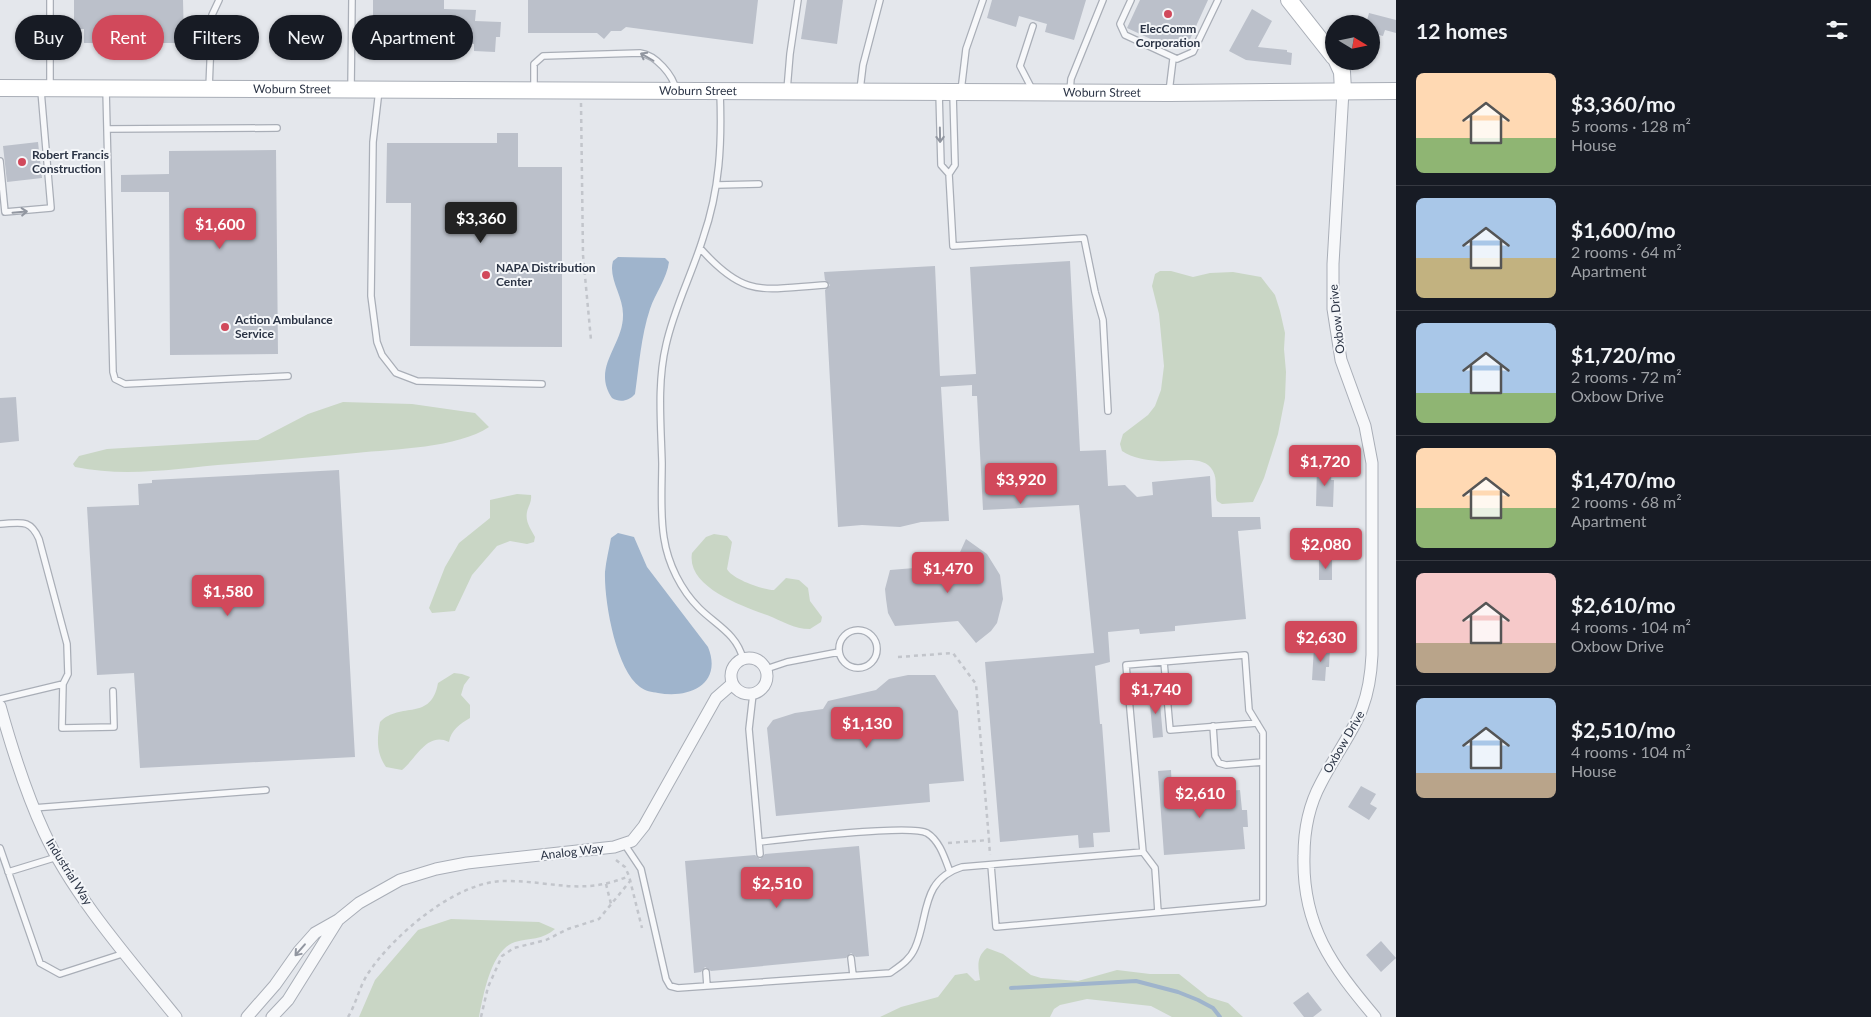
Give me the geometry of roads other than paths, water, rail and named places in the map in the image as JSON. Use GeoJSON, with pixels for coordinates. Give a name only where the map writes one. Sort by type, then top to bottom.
{"type":"FeatureCollection","features":[{"type":"Feature","properties":{"kind":"street"},"geometry":{"type":"LineString","coordinates":[[1289,0],[1325,46]]}},
{"type":"Feature","properties":{"kind":"street"},"geometry":{"type":"LineString","coordinates":[[1341,70],[1343,91]]}},
{"type":"Feature","properties":{"kind":"street","name":"Woburn Street"},"geometry":{"type":"LineString","coordinates":[[0,88],[1034,93],[1396,91]]}},
{"type":"Feature","properties":{"kind":"street","name":"Oxbow Drive"},"geometry":{"type":"LineString","coordinates":[[1343,91],[1334,232],[1333,302],[1341,360],[1365,426],[1372,463],[1372,660],[1364,708],[1356,726],[1320,784],[1310,810],[1304,839],[1303,870],[1308,910],[1320,942],[1334,966],[1375,1017]]}},
{"type":"Feature","properties":{"kind":"street"},"geometry":{"type":"LineString","coordinates":[[750,657],[758,660],[766,669],[766,682],[761,690],[753,694],[740,692],[732,684],[732,670],[743,659],[750,657]]}},
{"type":"Feature","properties":{"kind":"street"},"geometry":{"type":"LineString","coordinates":[[625,844],[637,836],[651,815],[716,698],[732,684]]}},
{"type":"Feature","properties":{"kind":"street","name":"Industrial Way"},"geometry":{"type":"LineString","coordinates":[[0,706],[12,751],[33,808],[57,857],[125,953],[176,1017]]}},
{"type":"Feature","properties":{"kind":"street","name":"Analog Way"},"geometry":{"type":"LineString","coordinates":[[247,1017],[275,985],[299,951],[325,925],[338,920],[384,888],[436,869],[467,863],[625,844]]}},
{"type":"Feature","properties":{"kind":"street","name":"Analog Way"},"geometry":{"type":"LineString","coordinates":[[272,1017],[288,1000],[338,920]]}},
{"type":"Feature","properties":{"kind":"lane"},"geometry":{"type":"LineString","coordinates":[[0,161],[5,212],[50,209],[52,206],[46,89],[50,0]]}},
{"type":"Feature","properties":{"kind":"lane"},"geometry":{"type":"LineString","coordinates":[[209,90],[212,15],[219,0]]}},
{"type":"Feature","properties":{"kind":"lane"},"geometry":{"type":"LineString","coordinates":[[351,90],[352,0]]}},
{"type":"Feature","properties":{"kind":"lane"},"geometry":{"type":"LineString","coordinates":[[787,92],[790,54],[798,0]]}},
{"type":"Feature","properties":{"kind":"lane"},"geometry":{"type":"LineString","coordinates":[[860,92],[863,65],[880,0]]}},
{"type":"Feature","properties":{"kind":"lane"},"geometry":{"type":"LineString","coordinates":[[983,0],[951,92],[941,165],[949,174],[953,246],[1084,238],[1103,320],[1108,411]]}},
{"type":"Feature","properties":{"kind":"lane"},"geometry":{"type":"LineString","coordinates":[[1070,93],[1071,79],[1103,0]]}},
{"type":"Feature","properties":{"kind":"lane"},"geometry":{"type":"LineString","coordinates":[[1130,0],[1120,22],[1123,34],[1173,59],[1193,52],[1218,0]]}},
{"type":"Feature","properties":{"kind":"lane"},"geometry":{"type":"LineString","coordinates":[[1033,26],[1020,66],[1034,93]]}},
{"type":"Feature","properties":{"kind":"lane"},"geometry":{"type":"LineString","coordinates":[[534,91],[534,64],[543,56],[640,52],[648,55],[670,74],[674,80],[676,92]]}},
{"type":"Feature","properties":{"kind":"lane"},"geometry":{"type":"LineString","coordinates":[[1169,93],[1173,59]]}},
{"type":"Feature","properties":{"kind":"lane"},"geometry":{"type":"LineString","coordinates":[[106,89],[112,372],[115,379],[125,384],[288,376]]}},
{"type":"Feature","properties":{"kind":"lane"},"geometry":{"type":"LineString","coordinates":[[379,90],[373,142],[371,296],[377,342],[382,355],[396,373],[416,381],[542,384]]}},
{"type":"Feature","properties":{"kind":"lane"},"geometry":{"type":"LineString","coordinates":[[720,92],[722,146],[717,186],[700,248],[675,315],[663,359],[661,391],[663,529],[670,563],[682,587],[698,608],[736,640],[743,659]]}},
{"type":"Feature","properties":{"kind":"lane"},"geometry":{"type":"LineString","coordinates":[[949,174],[955,166],[951,92]]}},
{"type":"Feature","properties":{"kind":"lane"},"geometry":{"type":"LineString","coordinates":[[107,129],[276,128]]}},
{"type":"Feature","properties":{"kind":"lane"},"geometry":{"type":"LineString","coordinates":[[717,186],[759,184]]}},
{"type":"Feature","properties":{"kind":"lane"},"geometry":{"type":"LineString","coordinates":[[700,248],[725,274],[747,286],[770,289],[825,285]]}},
{"type":"Feature","properties":{"kind":"lane"},"geometry":{"type":"LineString","coordinates":[[0,524],[29,523],[34,528],[39,539],[67,644],[68,674],[63,684],[62,728],[114,727],[113,691]]}},
{"type":"Feature","properties":{"kind":"lane"},"geometry":{"type":"LineString","coordinates":[[857,630],[870,634],[878,646],[873,662],[862,668],[854,668],[844,663],[839,652],[842,639],[857,630]]}},
{"type":"Feature","properties":{"kind":"lane"},"geometry":{"type":"LineString","coordinates":[[766,669],[787,662],[839,652]]}},
{"type":"Feature","properties":{"kind":"lane"},"geometry":{"type":"LineString","coordinates":[[991,865],[996,927],[1263,903],[1263,734],[1249,710],[1244,655],[1126,665],[1143,852],[1155,868],[1158,912]]}},
{"type":"Feature","properties":{"kind":"lane"},"geometry":{"type":"LineString","coordinates":[[1164,662],[1170,730],[1256,723]]}},
{"type":"Feature","properties":{"kind":"lane"},"geometry":{"type":"LineString","coordinates":[[0,700],[63,684]]}},
{"type":"Feature","properties":{"kind":"lane"},"geometry":{"type":"LineString","coordinates":[[753,694],[749,729],[760,854]]}},
{"type":"Feature","properties":{"kind":"lane"},"geometry":{"type":"LineString","coordinates":[[1213,726],[1215,756],[1220,764],[1263,762]]}},
{"type":"Feature","properties":{"kind":"lane"},"geometry":{"type":"LineString","coordinates":[[33,808],[266,790]]}},
{"type":"Feature","properties":{"kind":"lane"},"geometry":{"type":"LineString","coordinates":[[759,842],[892,830],[918,830],[926,832],[940,847],[950,872]]}},
{"type":"Feature","properties":{"kind":"lane"},"geometry":{"type":"LineString","coordinates":[[625,844],[641,869],[667,983],[674,988],[890,973],[905,962],[915,948],[928,896],[936,885],[950,872],[962,867],[1143,852]]}},
{"type":"Feature","properties":{"kind":"lane"},"geometry":{"type":"LineString","coordinates":[[0,848],[40,963],[60,974],[125,953]]}},
{"type":"Feature","properties":{"kind":"lane"},"geometry":{"type":"LineString","coordinates":[[8,872],[57,857]]}},
{"type":"Feature","properties":{"kind":"lane"},"geometry":{"type":"LineString","coordinates":[[851,958],[853,975]]}},
{"type":"Feature","properties":{"kind":"lane"},"geometry":{"type":"LineString","coordinates":[[706,972],[707,986]]}},
{"type":"Feature","properties":{"kind":"water"},"geometry":{"type":"Polygon","coordinates":[[[618,257],[665,258],[669,262],[666,274],[652,303],[644,330],[635,394],[627,400],[621,401],[612,398],[606,387],[605,376],[610,356],[622,325],[621,301],[612,274],[613,261],[618,257]]]}},
{"type":"Feature","properties":{"kind":"water"},"geometry":{"type":"Polygon","coordinates":[[[618,533],[634,537],[647,567],[708,647],[711,671],[707,679],[700,686],[691,691],[681,694],[670,694],[646,690],[640,687],[624,666],[609,617],[605,585],[605,568],[611,538],[618,533]]]}},
{"type":"Feature","properties":{"kind":"waterway"},"geometry":{"type":"LineString","coordinates":[[1011,988],[1136,981],[1178,992],[1198,1000],[1213,1008],[1220,1017]]}},
{"type":"Feature","properties":{"kind":"place","name":"ElecComm Corporation"},"geometry":{"type":"Point","coordinates":[1168,14]}},
{"type":"Feature","properties":{"kind":"place","name":"Robert Francis Construction"},"geometry":{"type":"Point","coordinates":[22,162]}},
{"type":"Feature","properties":{"kind":"place","name":"NAPA Distribution Center"},"geometry":{"type":"Point","coordinates":[486,275]}},
{"type":"Feature","properties":{"kind":"place","name":"Action Ambulance Service"},"geometry":{"type":"Point","coordinates":[225,327]}}]}
